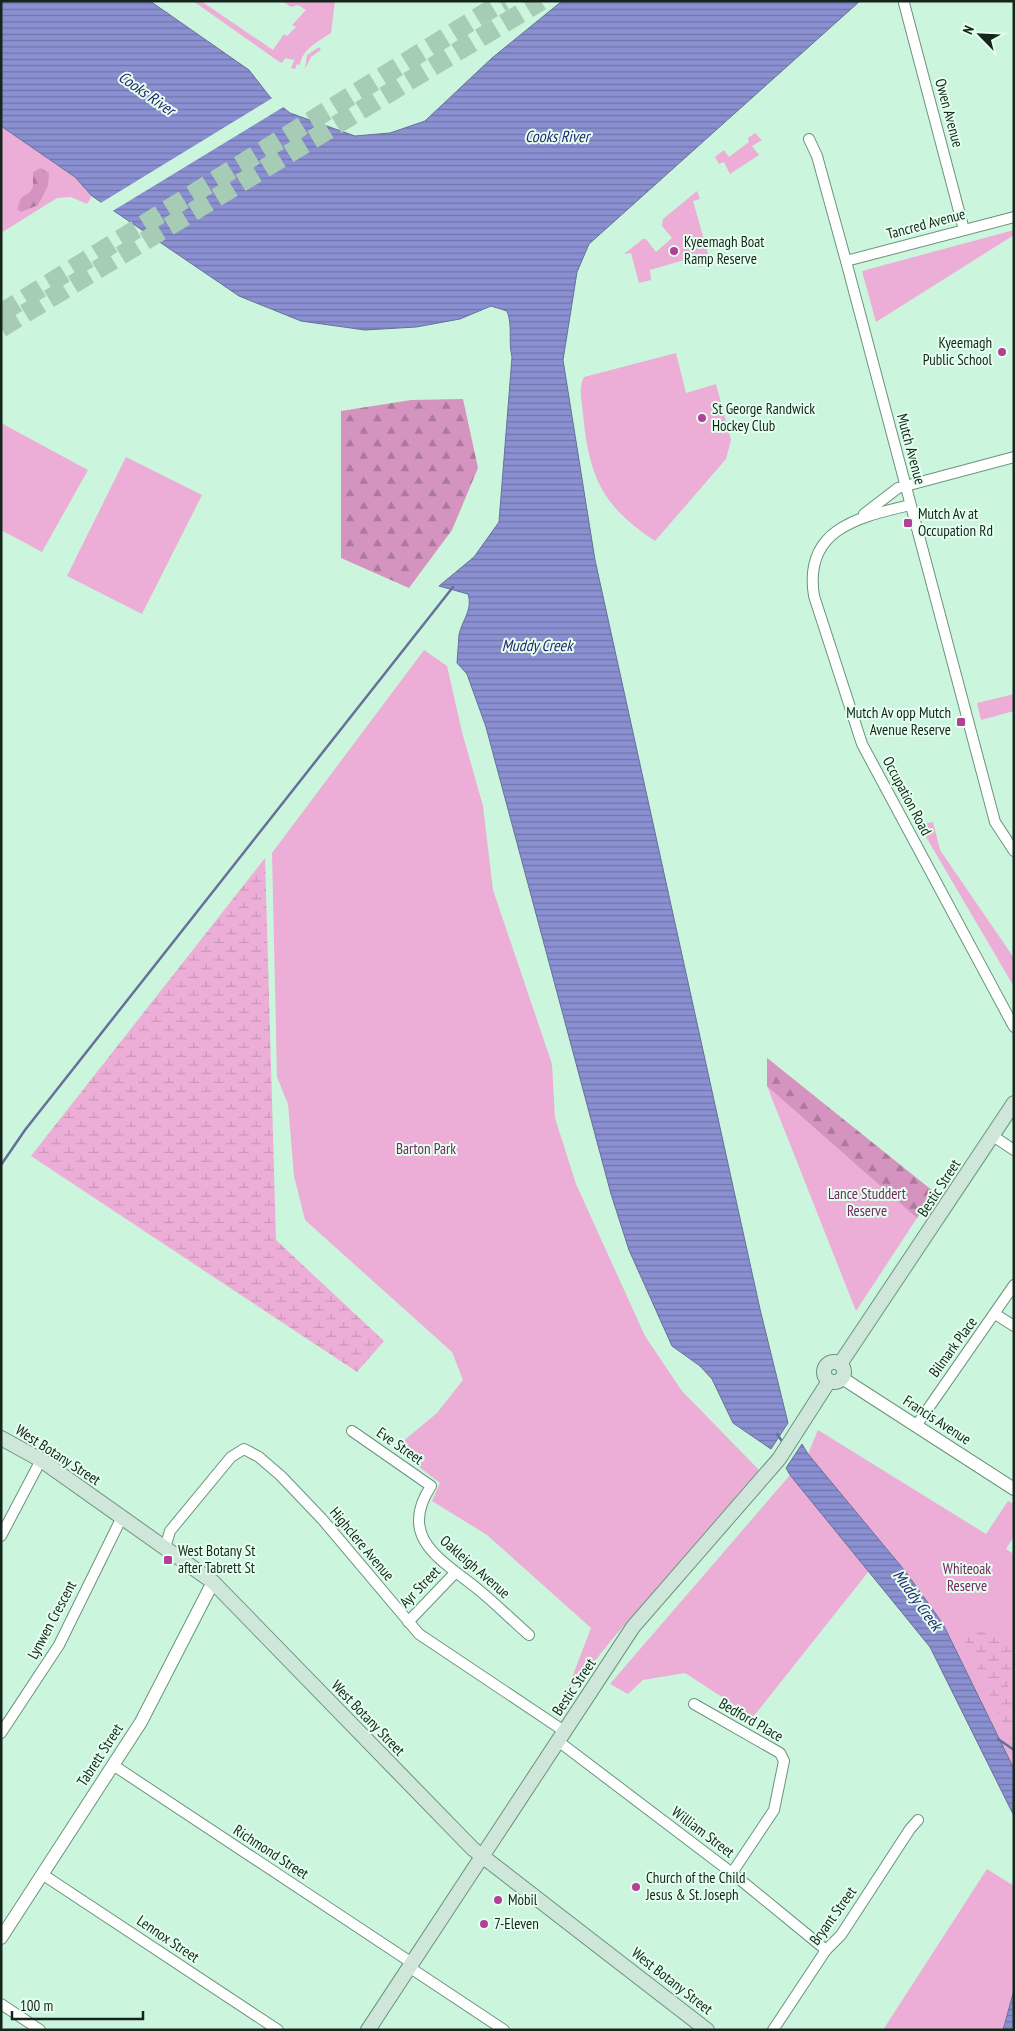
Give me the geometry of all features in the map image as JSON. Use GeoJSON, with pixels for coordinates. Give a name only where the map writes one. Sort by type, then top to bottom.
{"type":"FeatureCollection","features":[{"type":"Feature","properties":{"kind":"main road","name":"Bestic Street"},"geometry":{"type":"LineString","coordinates":[[368,2030],[633,1627],[779,1459],[835,1380],[824,1374],[825,1367],[834,1362],[840,1364],[1014,1103]]}},
{"type":"Feature","properties":{"kind":"main road","name":"West Botany Street"},"geometry":{"type":"LineString","coordinates":[[1,1438],[40,1460],[213,1582],[481,1856],[707,2030]]}},
{"type":"Feature","properties":{"kind":"street","name":"Owen Avenue"},"geometry":{"type":"LineString","coordinates":[[904,3],[964,230]]}},
{"type":"Feature","properties":{"kind":"street","name":"Mutch Avenue"},"geometry":{"type":"LineString","coordinates":[[809,139],[817,156],[846,261],[995,822],[1014,851]]}},
{"type":"Feature","properties":{"kind":"street","name":"Tancred Avenue"},"geometry":{"type":"LineString","coordinates":[[846,261],[1014,217]]}},
{"type":"Feature","properties":{"kind":"street"},"geometry":{"type":"LineString","coordinates":[[859,518],[898,488],[1014,457]]}},
{"type":"Feature","properties":{"kind":"street","name":"Occupation Road"},"geometry":{"type":"LineString","coordinates":[[910,505],[859,518],[836,532],[818,555],[812,580],[816,604],[862,744],[1014,1027]]}},
{"type":"Feature","properties":{"kind":"street"},"geometry":{"type":"LineString","coordinates":[[993,1136],[1014,1150]]}},
{"type":"Feature","properties":{"kind":"street","name":"Bilmark Place"},"geometry":{"type":"LineString","coordinates":[[916,1426],[943,1385],[968,1354],[1014,1285]]}},
{"type":"Feature","properties":{"kind":"street"},"geometry":{"type":"LineString","coordinates":[[995,1314],[1014,1326]]}},
{"type":"Feature","properties":{"kind":"street","name":"Francis Avenue"},"geometry":{"type":"LineString","coordinates":[[835,1380],[916,1426],[1014,1489]]}},
{"type":"Feature","properties":{"kind":"street","name":"Eve Street"},"geometry":{"type":"LineString","coordinates":[[352,1431],[431,1486]]}},
{"type":"Feature","properties":{"kind":"street","name":"Highclere Avenue"},"geometry":{"type":"LineString","coordinates":[[165,1548],[170,1530],[237,1451],[251,1452],[280,1476],[322,1519],[419,1634],[561,1736]]}},
{"type":"Feature","properties":{"kind":"street"},"geometry":{"type":"LineString","coordinates":[[1,1536],[40,1460]]}},
{"type":"Feature","properties":{"kind":"street","name":"Oakleigh Avenue"},"geometry":{"type":"LineString","coordinates":[[431,1486],[422,1500],[417,1518],[425,1544],[455,1573],[480,1591],[529,1636]]}},
{"type":"Feature","properties":{"kind":"street","name":"Lynwen Crescent"},"geometry":{"type":"LineString","coordinates":[[1,1733],[58,1645],[122,1517]]}},
{"type":"Feature","properties":{"kind":"street","name":"Ayr Street"},"geometry":{"type":"LineString","coordinates":[[408,1622],[455,1573]]}},
{"type":"Feature","properties":{"kind":"street","name":"Tabrett Street"},"geometry":{"type":"LineString","coordinates":[[1,1938],[151,1704],[213,1582]]}},
{"type":"Feature","properties":{"kind":"street","name":"Bedford Place"},"geometry":{"type":"LineString","coordinates":[[694,1704],[780,1753],[784,1761],[774,1810],[732,1873]]}},
{"type":"Feature","properties":{"kind":"street","name":"William Street"},"geometry":{"type":"LineString","coordinates":[[561,1736],[826,1950]]}},
{"type":"Feature","properties":{"kind":"street","name":"Richmond Street"},"geometry":{"type":"LineString","coordinates":[[113,1765],[504,2030]]}},
{"type":"Feature","properties":{"kind":"street","name":"Bryant Street"},"geometry":{"type":"LineString","coordinates":[[773,2030],[826,1950],[841,1935],[910,1829],[918,1820]]}},
{"type":"Feature","properties":{"kind":"street","name":"Lennox Street"},"geometry":{"type":"LineString","coordinates":[[42,1874],[278,2030]]}},
{"type":"Feature","properties":{"kind":"street"},"geometry":{"type":"LineString","coordinates":[[1,2004],[40,2030]]}},
{"type":"Feature","properties":{"kind":"green space"},"geometry":{"type":"Polygon","coordinates":[[[193,1],[201,1],[273,50],[284,34],[287,36],[296,27],[292,25],[306,10],[298,5],[291,7],[282,1],[335,1],[331,33],[316,42],[304,54],[300,65],[297,64],[295,69],[291,68],[295,58],[293,60],[285,58],[282,63],[278,61],[193,1]]]}},
{"type":"Feature","properties":{"kind":"green space"},"geometry":{"type":"Polygon","coordinates":[[[319,47],[321,50],[311,57],[305,69],[307,55],[319,47]]]}},
{"type":"Feature","properties":{"kind":"green space"},"geometry":{"type":"Polygon","coordinates":[[[1,126],[75,177],[92,196],[87,204],[71,197],[57,198],[1,233],[1,126]]]}},
{"type":"Feature","properties":{"kind":"green space"},"geometry":{"type":"Polygon","coordinates":[[[755,133],[762,140],[752,146],[759,155],[730,174],[724,162],[719,164],[715,157],[724,150],[729,157],[749,142],[748,138],[755,133]]]}},
{"type":"Feature","properties":{"kind":"green space"},"geometry":{"type":"Polygon","coordinates":[[[41,168],[49,173],[48,186],[38,205],[21,212],[17,209],[21,198],[30,192],[33,187],[33,172],[41,168]]]}},
{"type":"Feature","properties":{"kind":"green space"},"geometry":{"type":"Polygon","coordinates":[[[697,191],[700,199],[693,201],[711,264],[698,267],[695,257],[650,270],[651,280],[639,283],[631,253],[624,254],[643,239],[646,239],[656,252],[672,238],[662,226],[663,219],[697,191]]]}},
{"type":"Feature","properties":{"kind":"green space"},"geometry":{"type":"Polygon","coordinates":[[[1014,230],[1014,235],[876,322],[862,271],[1014,230]]]}},
{"type":"Feature","properties":{"kind":"green space"},"geometry":{"type":"Polygon","coordinates":[[[676,353],[686,393],[716,384],[731,440],[726,459],[655,541],[622,515],[601,488],[589,456],[581,400],[581,386],[584,377],[676,353]]]}},
{"type":"Feature","properties":{"kind":"green space"},"geometry":{"type":"Polygon","coordinates":[[[463,399],[478,468],[452,530],[409,588],[341,558],[341,411],[411,400],[463,399]]]}},
{"type":"Feature","properties":{"kind":"green space"},"geometry":{"type":"Polygon","coordinates":[[[1,423],[88,470],[42,552],[1,530],[1,423]]]}},
{"type":"Feature","properties":{"kind":"green space"},"geometry":{"type":"Polygon","coordinates":[[[126,457],[202,495],[142,614],[67,576],[126,457]]]}},
{"type":"Feature","properties":{"kind":"green space","name":"Barton Park"},"geometry":{"type":"Polygon","coordinates":[[[424,650],[447,666],[462,732],[483,806],[493,890],[552,1064],[555,1118],[576,1184],[645,1336],[682,1391],[759,1470],[614,1637],[563,1701],[591,1628],[487,1535],[432,1501],[440,1483],[395,1448],[437,1413],[463,1380],[452,1352],[305,1220],[294,1176],[288,1104],[277,1077],[272,853],[424,650]]]}},
{"type":"Feature","properties":{"kind":"green space"},"geometry":{"type":"Polygon","coordinates":[[[1014,694],[1014,711],[981,720],[977,703],[1014,694]]]}},
{"type":"Feature","properties":{"kind":"green space"},"geometry":{"type":"Polygon","coordinates":[[[933,822],[940,850],[1014,958],[1013,985],[919,825],[933,822]]]}},
{"type":"Feature","properties":{"kind":"green space"},"geometry":{"type":"Polygon","coordinates":[[[265,858],[276,1240],[384,1341],[357,1372],[31,1156],[265,858]]]}},
{"type":"Feature","properties":{"kind":"green space","name":"Lance Studdert Reserve"},"geometry":{"type":"Polygon","coordinates":[[[767,1058],[934,1192],[856,1311],[767,1086],[767,1058]]]}},
{"type":"Feature","properties":{"kind":"green space"},"geometry":{"type":"Polygon","coordinates":[[[767,1058],[934,1192],[917,1218],[767,1086],[767,1058]]]}},
{"type":"Feature","properties":{"kind":"green space","name":"Whiteoak Reserve"},"geometry":{"type":"Polygon","coordinates":[[[818,1430],[986,1534],[1008,1501],[1014,1504],[1014,1536],[1006,1549],[1014,1554],[1014,1769],[943,1624],[905,1571],[808,1454],[818,1430]]]}},
{"type":"Feature","properties":{"kind":"green space"},"geometry":{"type":"Polygon","coordinates":[[[790,1475],[869,1571],[753,1717],[685,1673],[643,1680],[628,1694],[610,1684],[790,1475]]]}},
{"type":"Feature","properties":{"kind":"green space"},"geometry":{"type":"Polygon","coordinates":[[[965,1630],[1002,1634],[1012,1642],[1014,1670],[1007,1683],[1014,1702],[1014,1742],[1010,1739],[962,1636],[965,1630]]]}},
{"type":"Feature","properties":{"kind":"green space"},"geometry":{"type":"Polygon","coordinates":[[[987,1869],[1014,1886],[1014,1990],[1003,2030],[883,2030],[987,1869]]]}},
{"type":"Feature","properties":{"kind":"water","name":"Cooks River"},"geometry":{"type":"Polygon","coordinates":[[[1,1],[150,1],[249,70],[270,97],[290,113],[355,136],[390,133],[425,121],[492,58],[562,1],[860,1],[589,244],[577,272],[563,360],[595,560],[760,1309],[788,1423],[771,1449],[733,1423],[712,1379],[700,1366],[672,1346],[629,1250],[611,1194],[486,727],[467,674],[457,663],[460,630],[469,605],[468,594],[439,586],[474,557],[499,522],[512,357],[510,322],[507,311],[491,306],[460,319],[416,327],[365,330],[301,321],[239,296],[92,196],[75,177],[1,126],[1,1]]]}},
{"type":"Feature","properties":{"kind":"water"},"geometry":{"type":"Polygon","coordinates":[[[802,1444],[808,1454],[905,1571],[943,1624],[1014,1769],[1014,1816],[930,1647],[786,1468],[802,1444]]]}},
{"type":"Feature","properties":{"kind":"water"},"geometry":{"type":"Polygon","coordinates":[[[1014,1990],[1014,2030],[1003,2030],[1014,1990]]]}},
{"type":"Feature","properties":{"kind":"pier"},"geometry":{"type":"Polygon","coordinates":[[[274,97],[285,106],[111,212],[99,204],[274,97]]]}},
{"type":"Feature","properties":{"kind":"waterway"},"geometry":{"type":"LineString","coordinates":[[1,1165],[25,1130],[453,587]]}},
{"type":"Feature","properties":{"kind":"waterway","name":"Muddy Creek"},"geometry":{"type":"LineString","coordinates":[[777,1434],[784,1444]]}},
{"type":"Feature","properties":{"kind":"waterway"},"geometry":{"type":"LineString","coordinates":[[998,1739],[1014,1750]]}},
{"type":"Feature","properties":{"kind":"tunnel"},"geometry":{"type":"LineString","coordinates":[[1,313],[504,1]]}},
{"type":"Feature","properties":{"kind":"tunnel"},"geometry":{"type":"LineString","coordinates":[[1,328],[541,1]]}},
{"type":"Feature","properties":{"kind":"place","name":"Kyeemagh Boat Ramp Reserve"},"geometry":{"type":"Point","coordinates":[674,251]}},
{"type":"Feature","properties":{"kind":"place","name":"Kyeemagh Public School"},"geometry":{"type":"Point","coordinates":[1002,352]}},
{"type":"Feature","properties":{"kind":"place","name":"St George Randwick Hockey Club"},"geometry":{"type":"Point","coordinates":[702,418]}},
{"type":"Feature","properties":{"kind":"place","name":"Mutch Av at Occupation Rd"},"geometry":{"type":"Point","coordinates":[908,523]}},
{"type":"Feature","properties":{"kind":"place","name":"Mutch Av opp Mutch Avenue Reserve"},"geometry":{"type":"Point","coordinates":[961,722]}},
{"type":"Feature","properties":{"kind":"place","name":"West Botany St after Tabrett St"},"geometry":{"type":"Point","coordinates":[168,1560]}},
{"type":"Feature","properties":{"kind":"place","name":"Church of the Child Jesus & St. Joseph"},"geometry":{"type":"Point","coordinates":[636,1887]}},
{"type":"Feature","properties":{"kind":"place","name":"Mobil"},"geometry":{"type":"Point","coordinates":[498,1900]}},
{"type":"Feature","properties":{"kind":"place","name":"7-Eleven"},"geometry":{"type":"Point","coordinates":[484,1924]}}]}
